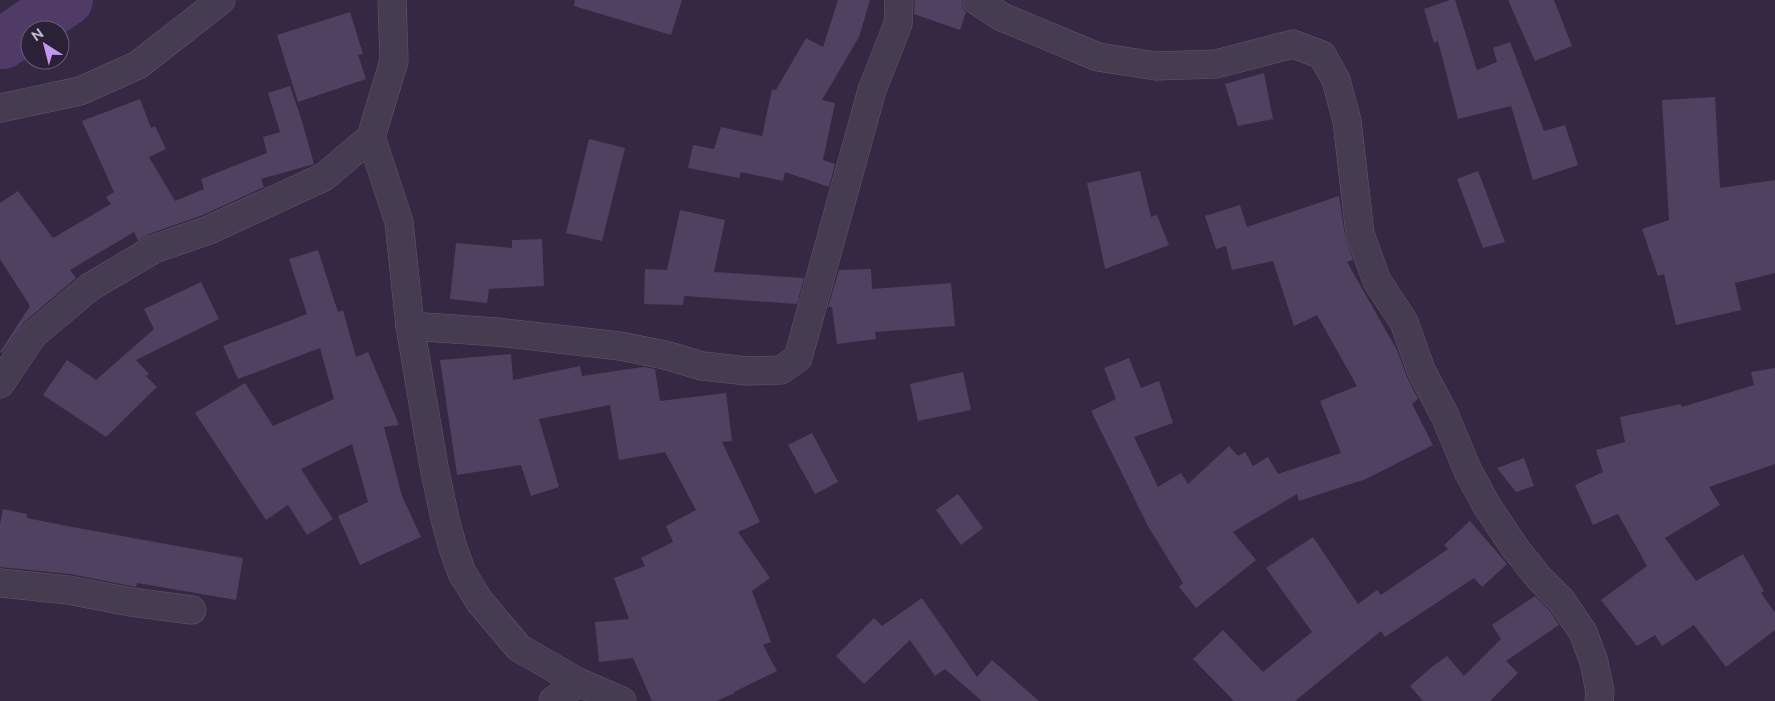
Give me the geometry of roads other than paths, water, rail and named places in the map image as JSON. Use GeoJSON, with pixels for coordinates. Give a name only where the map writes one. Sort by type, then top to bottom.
{"type":"FeatureCollection","features":[{"type":"Feature","properties":{"kind":"street"},"geometry":{"type":"LineString","coordinates":[[0,108],[80,91],[138,66],[221,0]]}},
{"type":"Feature","properties":{"kind":"street"},"geometry":{"type":"LineString","coordinates":[[0,384],[33,335],[90,287],[154,249],[209,230],[324,177],[371,137],[394,61],[392,0]]}},
{"type":"Feature","properties":{"kind":"street"},"geometry":{"type":"LineString","coordinates":[[410,326],[497,332],[620,346],[665,355],[702,366],[748,372],[781,370],[798,358],[872,90],[898,24],[899,0]]}},
{"type":"Feature","properties":{"kind":"street"},"geometry":{"type":"LineString","coordinates":[[976,0],[1002,17],[1098,56],[1156,66],[1216,64],[1294,44],[1322,56],[1336,80],[1347,121],[1360,234],[1377,281],[1404,322],[1422,370],[1445,416],[1468,471],[1487,506],[1515,548],[1540,579],[1561,600],[1583,632],[1594,662],[1600,692],[1599,701]]}},
{"type":"Feature","properties":{"kind":"street"},"geometry":{"type":"LineString","coordinates":[[371,137],[399,222],[410,326],[445,519],[462,573],[498,626],[519,648],[578,682],[622,701]]}},
{"type":"Feature","properties":{"kind":"street"},"geometry":{"type":"LineString","coordinates":[[0,583],[68,590],[131,602],[192,610]]}},
{"type":"Feature","properties":{"kind":"street"},"geometry":{"type":"LineString","coordinates":[[553,701],[578,682]]}},
{"type":"Feature","properties":{"kind":"waterway"},"geometry":{"type":"LineString","coordinates":[[0,43],[3,43],[67,0]]}}]}
